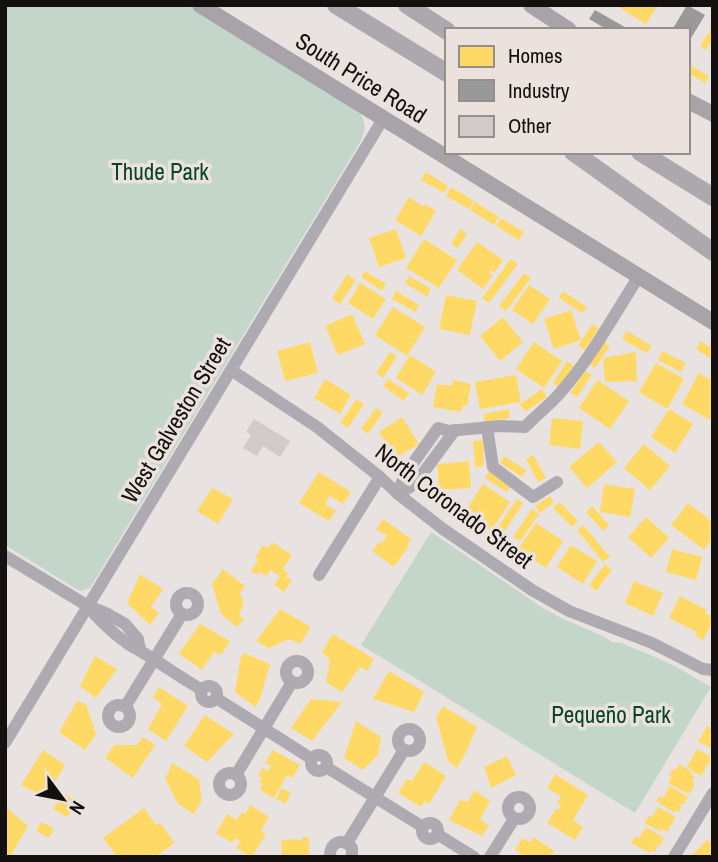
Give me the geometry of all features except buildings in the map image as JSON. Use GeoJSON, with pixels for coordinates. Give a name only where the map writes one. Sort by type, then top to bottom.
{"type":"FeatureCollection","features":[{"type":"Feature","properties":{"kind":"highway"},"geometry":{"type":"LineString","coordinates":[[337,5],[445,72]]}},
{"type":"Feature","properties":{"kind":"highway"},"geometry":{"type":"LineString","coordinates":[[407,5],[445,30]]}},
{"type":"Feature","properties":{"kind":"highway"},"geometry":{"type":"LineString","coordinates":[[577,154],[713,237]]}},
{"type":"Feature","properties":{"kind":"highway"},"geometry":{"type":"LineString","coordinates":[[577,154],[713,252]]}},
{"type":"Feature","properties":{"kind":"highway"},"geometry":{"type":"LineString","coordinates":[[643,154],[713,197]]}},
{"type":"Feature","properties":{"kind":"highway"},"geometry":{"type":"LineString","coordinates":[[656,154],[713,183]]}},
{"type":"Feature","properties":{"kind":"main road","name":"South Price Road"},"geometry":{"type":"LineString","coordinates":[[200,5],[713,322]]}},
{"type":"Feature","properties":{"kind":"main road"},"geometry":{"type":"LineString","coordinates":[[531,5],[566,28]]}},
{"type":"Feature","properties":{"kind":"main road"},"geometry":{"type":"LineString","coordinates":[[690,101],[713,114]]}},
{"type":"Feature","properties":{"kind":"street","name":"West Galveston Street"},"geometry":{"type":"LineString","coordinates":[[5,743],[10,723],[88,606],[383,119]]}},
{"type":"Feature","properties":{"kind":"street"},"geometry":{"type":"LineString","coordinates":[[398,494],[404,476],[438,428],[455,430],[525,427],[579,369],[639,276]]}},
{"type":"Feature","properties":{"kind":"street","name":"North Coronado Street"},"geometry":{"type":"LineString","coordinates":[[231,370],[317,427],[398,494],[506,573],[550,601],[591,621],[652,643],[708,669],[713,679]]}},
{"type":"Feature","properties":{"kind":"street"},"geometry":{"type":"LineString","coordinates":[[487,427],[494,467],[533,497],[557,482]]}},
{"type":"Feature","properties":{"kind":"street"},"geometry":{"type":"LineString","coordinates":[[398,494],[415,484],[455,430]]}},
{"type":"Feature","properties":{"kind":"street"},"geometry":{"type":"LineString","coordinates":[[319,575],[380,477]]}},
{"type":"Feature","properties":{"kind":"street"},"geometry":{"type":"LineString","coordinates":[[5,556],[88,606],[100,622],[120,629],[129,645],[202,690],[206,686],[214,688],[217,692],[216,698],[312,759],[315,770],[320,771],[326,767],[423,827],[432,823],[437,827],[437,834],[474,857]]}},
{"type":"Feature","properties":{"kind":"street"},"geometry":{"type":"LineString","coordinates":[[125,707],[182,614]]}},
{"type":"Feature","properties":{"kind":"street"},"geometry":{"type":"LineString","coordinates":[[236,775],[292,682]]}},
{"type":"Feature","properties":{"kind":"street"},"geometry":{"type":"LineString","coordinates":[[347,843],[404,750]]}},
{"type":"Feature","properties":{"kind":"street"},"geometry":{"type":"LineString","coordinates":[[674,857],[713,793]]}},
{"type":"Feature","properties":{"kind":"street"},"geometry":{"type":"LineString","coordinates":[[491,857],[514,819]]}},
{"type":"Feature","properties":{"kind":"street"},"geometry":{"type":"LineString","coordinates":[[330,857],[330,849],[339,842],[347,843],[352,848],[352,857]]}},
{"type":"Feature","properties":{"kind":"green space","name":"Thude Park"},"geometry":{"type":"Polygon","coordinates":[[[5,5],[187,5],[359,111],[364,124],[359,144],[90,588],[82,591],[5,545],[5,5]]]}},
{"type":"Feature","properties":{"kind":"green space","name":"Pequeño Park"},"geometry":{"type":"Polygon","coordinates":[[[431,532],[543,608],[612,642],[621,643],[662,660],[711,687],[635,813],[361,645],[431,532]]]}}]}
